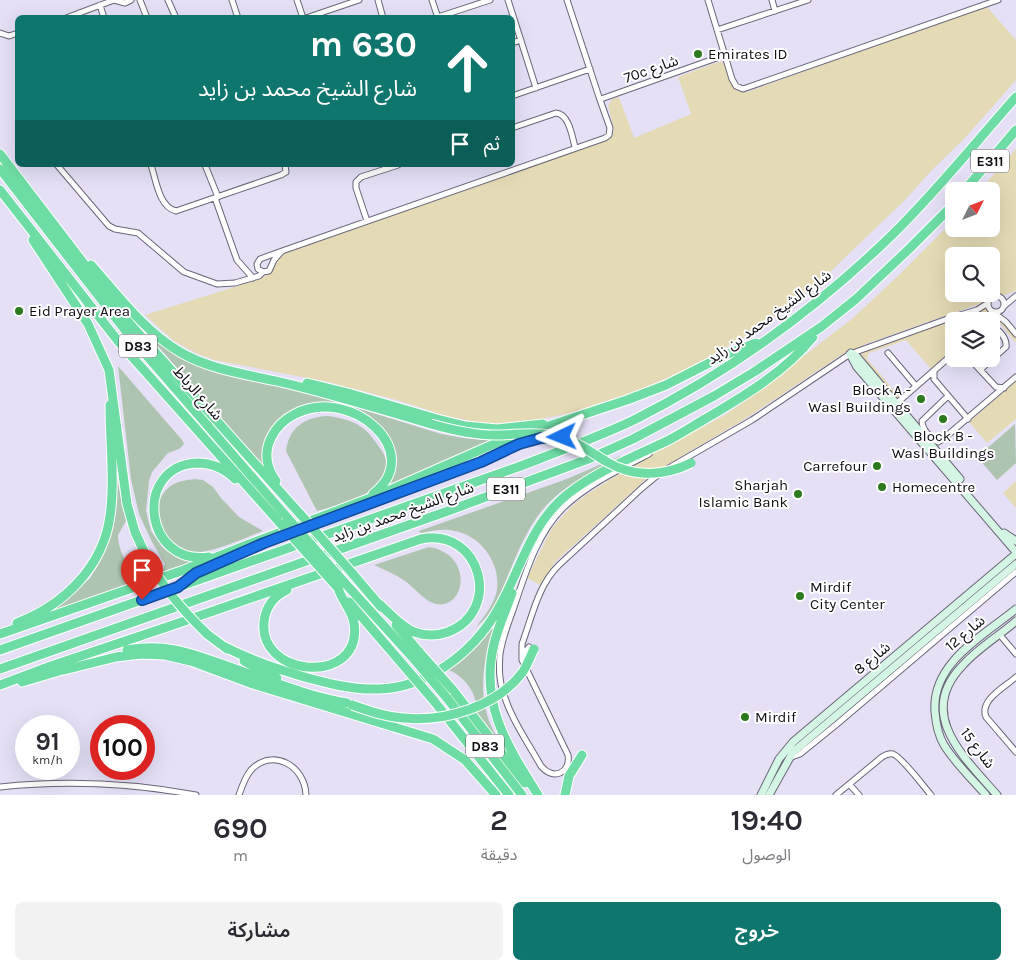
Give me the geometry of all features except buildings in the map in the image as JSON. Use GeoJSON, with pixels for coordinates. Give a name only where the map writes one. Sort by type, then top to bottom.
{"type":"FeatureCollection","features":[{"type":"Feature","properties":{"kind":"highway","name":"شارع الشيخ محمد بن زايد"},"geometry":{"type":"LineString","coordinates":[[0,650],[360,523],[585,441],[679,396],[766,340],[840,283],[930,195],[1016,97]]}},
{"type":"Feature","properties":{"kind":"highway","name":"E311"},"geometry":{"type":"LineString","coordinates":[[972,182],[1016,130]]}},
{"type":"Feature","properties":{"kind":"highway"},"geometry":{"type":"LineString","coordinates":[[0,154],[102,288],[147,343],[378,603],[417,656]]}},
{"type":"Feature","properties":{"kind":"highway","name":"شارع الرباط"},"geometry":{"type":"LineString","coordinates":[[0,169],[129,335],[285,515],[341,585]]}},
{"type":"Feature","properties":{"kind":"highway","name":"شارع الرباط"},"geometry":{"type":"LineString","coordinates":[[0,190],[118,341],[280,523],[341,585]]}},
{"type":"Feature","properties":{"kind":"highway","name":"شارع الشيخ محمد بن زايد"},"geometry":{"type":"LineString","coordinates":[[0,669],[353,545],[591,458],[674,418],[754,372],[821,327],[856,299],[945,213]]}},
{"type":"Feature","properties":{"kind":"highway"},"geometry":{"type":"LineString","coordinates":[[21,218],[35,244],[88,324],[109,370],[116,412],[121,472],[135,532],[160,582],[208,634],[242,660],[263,672],[386,716],[404,718],[439,718],[455,715],[481,704],[501,692],[519,677],[525,668],[532,648]]}},
{"type":"Feature","properties":{"kind":"highway"},"geometry":{"type":"LineString","coordinates":[[53,224],[141,320],[164,342],[179,352],[201,362],[334,396],[431,424],[475,434],[556,436],[578,443],[614,466],[635,472],[664,472],[678,469],[692,462]]}},
{"type":"Feature","properties":{"kind":"highway"},"geometry":{"type":"LineString","coordinates":[[223,646],[248,658],[282,670],[346,687],[378,690],[405,685],[443,668],[474,642],[497,611],[533,534],[546,514],[569,493],[595,476],[670,439],[736,400],[766,380],[795,356],[821,327]]}},
{"type":"Feature","properties":{"kind":"highway"},"geometry":{"type":"LineString","coordinates":[[0,634],[184,570],[357,503],[494,444],[572,419],[666,385],[725,354],[766,340]]}},
{"type":"Feature","properties":{"kind":"highway"},"geometry":{"type":"LineString","coordinates":[[0,629],[31,617],[66,594],[86,574],[96,559],[103,543],[112,500],[109,370]]}},
{"type":"Feature","properties":{"kind":"highway"},"geometry":{"type":"LineString","coordinates":[[245,374],[320,386],[437,420],[473,427],[512,428],[572,419]]}},
{"type":"Feature","properties":{"kind":"highway"},"geometry":{"type":"LineString","coordinates":[[301,515],[272,474],[267,462],[267,452],[269,442],[279,425],[294,415],[315,408],[337,408],[358,415],[376,428],[388,445],[392,464],[387,479],[378,490],[357,503]]}},
{"type":"Feature","properties":{"kind":"highway"},"geometry":{"type":"LineString","coordinates":[[178,587],[196,573],[264,543],[481,462],[526,441],[556,436]]}},
{"type":"Feature","properties":{"kind":"highway"},"geometry":{"type":"LineString","coordinates":[[252,543],[209,557],[195,558],[185,555],[170,547],[159,533],[154,522],[153,504],[156,492],[166,478],[178,468],[194,464],[205,464],[221,468],[248,492],[256,495]]}},
{"type":"Feature","properties":{"kind":"highway"},"geometry":{"type":"LineString","coordinates":[[0,687],[51,666],[399,545],[431,537],[446,539],[460,546],[470,556],[476,567],[480,585],[476,604],[466,620],[450,631],[429,635],[415,632],[402,625],[378,603]]}},
{"type":"Feature","properties":{"kind":"highway"},"geometry":{"type":"LineString","coordinates":[[524,554],[494,645],[490,666],[490,688],[493,708],[502,736],[538,795]]}},
{"type":"Feature","properties":{"kind":"highway"},"geometry":{"type":"LineString","coordinates":[[302,580],[276,597],[268,609],[264,622],[266,635],[273,650],[286,661],[300,667],[315,668],[329,665],[342,658],[351,645],[355,629],[354,619],[341,585]]}},
{"type":"Feature","properties":{"kind":"highway"},"geometry":{"type":"LineString","coordinates":[[341,585],[452,689],[534,795]]}},
{"type":"Feature","properties":{"kind":"highway","name":"D83"},"geometry":{"type":"LineString","coordinates":[[341,585],[398,659],[509,795]]}},
{"type":"Feature","properties":{"kind":"highway"},"geometry":{"type":"LineString","coordinates":[[64,670],[126,650],[166,648],[194,653],[320,697],[350,704]]}},
{"type":"Feature","properties":{"kind":"highway"},"geometry":{"type":"LineString","coordinates":[[0,687],[116,657],[141,654],[165,655],[191,661],[253,684],[433,739],[465,760],[496,795]]}},
{"type":"Feature","properties":{"kind":"highway","name":"D83"},"geometry":{"type":"LineString","coordinates":[[417,656],[522,795]]}},
{"type":"Feature","properties":{"kind":"highway"},"geometry":{"type":"LineString","coordinates":[[565,792],[571,770],[582,755]]}},
{"type":"Feature","properties":{"kind":"street"},"geometry":{"type":"LineString","coordinates":[[74,15],[114,0],[125,3],[131,0]]}},
{"type":"Feature","properties":{"kind":"street"},"geometry":{"type":"LineString","coordinates":[[140,0],[146,15]]}},
{"type":"Feature","properties":{"kind":"street"},"geometry":{"type":"LineString","coordinates":[[168,0],[175,15]]}},
{"type":"Feature","properties":{"kind":"street"},"geometry":{"type":"LineString","coordinates":[[232,0],[237,15]]}},
{"type":"Feature","properties":{"kind":"street"},"geometry":{"type":"LineString","coordinates":[[297,0],[304,15]]}},
{"type":"Feature","properties":{"kind":"street"},"geometry":{"type":"LineString","coordinates":[[314,15],[359,0]]}},
{"type":"Feature","properties":{"kind":"street"},"geometry":{"type":"LineString","coordinates":[[378,0],[382,15]]}},
{"type":"Feature","properties":{"kind":"street"},"geometry":{"type":"LineString","coordinates":[[432,0],[437,15]]}},
{"type":"Feature","properties":{"kind":"street"},"geometry":{"type":"LineString","coordinates":[[444,15],[490,0]]}},
{"type":"Feature","properties":{"kind":"street"},"geometry":{"type":"LineString","coordinates":[[508,0],[513,15]]}},
{"type":"Feature","properties":{"kind":"street"},"geometry":{"type":"LineString","coordinates":[[263,272],[257,267],[259,260],[282,250],[600,138],[606,132],[608,123],[567,0]]}},
{"type":"Feature","properties":{"kind":"street"},"geometry":{"type":"LineString","coordinates":[[708,0],[731,74],[735,84],[741,89],[746,89],[992,1]]}},
{"type":"Feature","properties":{"kind":"street"},"geometry":{"type":"LineString","coordinates":[[772,0],[775,11]]}},
{"type":"Feature","properties":{"kind":"street"},"geometry":{"type":"LineString","coordinates":[[717,30],[808,0]]}},
{"type":"Feature","properties":{"kind":"street"},"geometry":{"type":"LineString","coordinates":[[99,6],[102,15]]}},
{"type":"Feature","properties":{"kind":"street"},"geometry":{"type":"LineString","coordinates":[[515,22],[536,88]]}},
{"type":"Feature","properties":{"kind":"street"},"geometry":{"type":"LineString","coordinates":[[0,33],[9,36],[15,35]]}},
{"type":"Feature","properties":{"kind":"street"},"geometry":{"type":"LineString","coordinates":[[515,42],[521,40]]}},
{"type":"Feature","properties":{"kind":"street","name":"70c شارع"},"geometry":{"type":"LineString","coordinates":[[600,98],[603,100],[726,56]]}},
{"type":"Feature","properties":{"kind":"street"},"geometry":{"type":"LineString","coordinates":[[515,95],[590,70]]}},
{"type":"Feature","properties":{"kind":"street"},"geometry":{"type":"LineString","coordinates":[[515,127],[556,113],[560,114],[566,118],[575,147]]}},
{"type":"Feature","properties":{"kind":"street"},"geometry":{"type":"LineString","coordinates":[[59,167],[109,226],[115,229],[138,233],[184,272],[223,285],[253,278],[270,270],[274,260],[282,250]]}},
{"type":"Feature","properties":{"kind":"street"},"geometry":{"type":"LineString","coordinates":[[152,167],[164,204],[170,209],[180,211],[281,175],[284,173],[286,167]]}},
{"type":"Feature","properties":{"kind":"street"},"geometry":{"type":"LineString","coordinates":[[206,167],[237,260],[253,278]]}},
{"type":"Feature","properties":{"kind":"street"},"geometry":{"type":"LineString","coordinates":[[367,220],[356,188],[356,182],[361,177],[392,167]]}},
{"type":"Feature","properties":{"kind":"street"},"geometry":{"type":"LineString","coordinates":[[1000,296],[1015,296]]}},
{"type":"Feature","properties":{"kind":"street"},"geometry":{"type":"LineString","coordinates":[[993,311],[1000,311],[1015,296]]}},
{"type":"Feature","properties":{"kind":"street"},"geometry":{"type":"LineString","coordinates":[[1000,297],[1003,299],[1005,316],[1009,325]]}},
{"type":"Feature","properties":{"kind":"street"},"geometry":{"type":"LineString","coordinates":[[670,439],[657,449],[612,474],[572,501],[552,521],[536,547],[520,588],[500,652],[502,688],[512,714],[541,766],[547,772],[555,774],[565,769],[568,757],[522,660],[521,651],[542,589],[551,573],[594,531],[656,476],[752,420],[850,353],[977,310],[988,303],[989,308],[1009,325],[1016,334]]}},
{"type":"Feature","properties":{"kind":"street"},"geometry":{"type":"LineString","coordinates":[[1000,333],[1005,339],[1006,346],[1000,352]]}},
{"type":"Feature","properties":{"kind":"street"},"geometry":{"type":"LineString","coordinates":[[850,353],[857,367],[932,455],[1003,535],[1016,547]]}},
{"type":"Feature","properties":{"kind":"street"},"geometry":{"type":"LineString","coordinates":[[850,353],[857,357],[897,403],[1016,553]]}},
{"type":"Feature","properties":{"kind":"street"},"geometry":{"type":"LineString","coordinates":[[888,353],[916,386]]}},
{"type":"Feature","properties":{"kind":"street"},"geometry":{"type":"LineString","coordinates":[[897,403],[945,361]]}},
{"type":"Feature","properties":{"kind":"street"},"geometry":{"type":"LineString","coordinates":[[977,367],[996,387],[1004,388]]}},
{"type":"Feature","properties":{"kind":"street"},"geometry":{"type":"LineString","coordinates":[[980,370],[983,367]]}},
{"type":"Feature","properties":{"kind":"street"},"geometry":{"type":"LineString","coordinates":[[934,371],[934,379],[968,419]]}},
{"type":"Feature","properties":{"kind":"street"},"geometry":{"type":"LineString","coordinates":[[948,396],[922,418],[922,426],[936,441],[940,442],[1016,377]]}},
{"type":"Feature","properties":{"kind":"street"},"geometry":{"type":"LineString","coordinates":[[995,396],[996,387]]}},
{"type":"Feature","properties":{"kind":"street"},"geometry":{"type":"LineString","coordinates":[[888,402],[893,403],[912,426],[918,430]]}},
{"type":"Feature","properties":{"kind":"street"},"geometry":{"type":"LineString","coordinates":[[932,455],[937,455],[955,474]]}},
{"type":"Feature","properties":{"kind":"street"},"geometry":{"type":"LineString","coordinates":[[1003,535],[1016,541]]}},
{"type":"Feature","properties":{"kind":"street"},"geometry":{"type":"LineString","coordinates":[[1003,535],[1009,552],[1005,564]]}},
{"type":"Feature","properties":{"kind":"street","name":"شارع 8"},"geometry":{"type":"LineString","coordinates":[[761,795],[779,759],[793,742],[1016,553]]}},
{"type":"Feature","properties":{"kind":"street"},"geometry":{"type":"LineString","coordinates":[[994,583],[995,578],[1016,560]]}},
{"type":"Feature","properties":{"kind":"street","name":"شارع 8"},"geometry":{"type":"LineString","coordinates":[[769,795],[788,758],[799,747],[1016,564]]}},
{"type":"Feature","properties":{"kind":"street"},"geometry":{"type":"LineString","coordinates":[[788,758],[800,754],[1016,572]]}},
{"type":"Feature","properties":{"kind":"street","name":"شارع 12"},"geometry":{"type":"LineString","coordinates":[[943,743],[938,731],[935,707],[939,684],[945,671],[960,654],[1016,609]]}},
{"type":"Feature","properties":{"kind":"street"},"geometry":{"type":"LineString","coordinates":[[940,629],[942,623],[951,615],[950,610]]}},
{"type":"Feature","properties":{"kind":"street","name":"شارع 12"},"geometry":{"type":"LineString","coordinates":[[966,661],[1016,621]]}},
{"type":"Feature","properties":{"kind":"street"},"geometry":{"type":"LineString","coordinates":[[1000,635],[1016,654]]}},
{"type":"Feature","properties":{"kind":"street"},"geometry":{"type":"LineString","coordinates":[[532,648],[524,653],[525,658],[548,706],[550,716]]}},
{"type":"Feature","properties":{"kind":"street","name":"شارع 15"},"geometry":{"type":"LineString","coordinates":[[966,661],[954,675],[946,692],[944,709],[946,723],[958,750],[998,795]]}},
{"type":"Feature","properties":{"kind":"street"},"geometry":{"type":"LineString","coordinates":[[1016,677],[989,700],[984,708],[986,717],[1016,752]]}},
{"type":"Feature","properties":{"kind":"street","name":"شارع 15"},"geometry":{"type":"LineString","coordinates":[[943,743],[986,795]]}},
{"type":"Feature","properties":{"kind":"street"},"geometry":{"type":"LineString","coordinates":[[836,795],[885,755],[894,754],[901,759],[931,795]]}},
{"type":"Feature","properties":{"kind":"street"},"geometry":{"type":"LineString","coordinates":[[240,795],[250,771],[264,762],[272,760],[294,767],[304,780],[306,795]]}},
{"type":"Feature","properties":{"kind":"street"},"geometry":{"type":"LineString","coordinates":[[0,787],[56,783],[98,783],[196,795]]}},
{"type":"Feature","properties":{"kind":"street"},"geometry":{"type":"LineString","coordinates":[[849,784],[859,795]]}},
{"type":"Feature","properties":{"kind":"green space"},"geometry":{"type":"Polygon","coordinates":[[[140,326],[173,353],[199,367],[302,391],[441,434],[496,441],[387,486],[391,481],[395,465],[393,454],[373,422],[357,410],[346,406],[336,403],[314,404],[303,406],[293,411],[271,428],[264,444],[264,467],[140,326]]]}},
{"type":"Feature","properties":{"kind":"green space"},"geometry":{"type":"Polygon","coordinates":[[[118,366],[184,444],[179,449],[168,453],[152,472],[149,481],[146,511],[151,531],[163,548],[180,559],[192,562],[162,572],[165,564],[139,514],[131,479],[118,366]]]}},
{"type":"Feature","properties":{"kind":"green space"},"geometry":{"type":"Polygon","coordinates":[[[328,416],[350,421],[366,431],[383,453],[387,464],[381,480],[365,494],[346,503],[317,511],[286,451],[291,436],[299,425],[305,421],[328,416]]]}},
{"type":"Feature","properties":{"kind":"green space"},"geometry":{"type":"Polygon","coordinates":[[[1015,424],[1016,463],[997,480],[977,457],[1015,424]]]}},
{"type":"Feature","properties":{"kind":"green space"},"geometry":{"type":"Polygon","coordinates":[[[620,456],[575,482],[545,507],[537,517],[516,555],[493,608],[476,627],[487,613],[495,597],[497,586],[497,576],[489,555],[474,539],[465,534],[446,530],[420,533],[419,531],[567,479],[620,456]]]}},
{"type":"Feature","properties":{"kind":"green space"},"geometry":{"type":"Polygon","coordinates":[[[113,459],[126,521],[118,535],[120,548],[131,567],[136,572],[148,577],[42,616],[90,578],[96,568],[113,525],[113,459]]]}},
{"type":"Feature","properties":{"kind":"green space"},"geometry":{"type":"Polygon","coordinates":[[[195,479],[203,480],[213,487],[239,517],[263,531],[221,547],[204,551],[186,550],[175,544],[161,526],[158,515],[159,504],[163,494],[172,485],[195,479]]]}},
{"type":"Feature","properties":{"kind":"green space"},"geometry":{"type":"Polygon","coordinates":[[[429,547],[443,552],[453,560],[459,570],[461,580],[459,590],[454,599],[446,604],[432,602],[409,584],[374,565],[429,547]]]}},
{"type":"Feature","properties":{"kind":"green space"},"geometry":{"type":"Polygon","coordinates":[[[499,614],[486,657],[483,685],[487,714],[492,728],[506,752],[477,715],[476,703],[471,689],[453,672],[443,669],[499,614]]]}},
{"type":"Feature","properties":{"kind":"sand"},"geometry":{"type":"Polygon","coordinates":[[[986,6],[1016,40],[1016,80],[964,139],[906,199],[828,274],[792,305],[754,331],[690,368],[642,389],[570,413],[531,421],[487,424],[450,417],[397,400],[328,382],[214,360],[174,341],[145,315],[260,279],[272,269],[286,252],[604,140],[613,134],[614,129],[608,106],[612,99],[619,97],[634,138],[691,114],[678,77],[718,62],[722,62],[725,65],[735,87],[742,92],[747,92],[986,6]]]}},
{"type":"Feature","properties":{"kind":"sand"},"geometry":{"type":"Polygon","coordinates":[[[1016,149],[1016,291],[1000,297],[1000,247],[945,247],[945,302],[985,302],[956,312],[945,312],[945,316],[868,343],[841,355],[745,419],[653,473],[556,561],[540,585],[527,578],[552,528],[572,506],[641,460],[723,416],[744,402],[853,318],[945,229],[945,238],[1000,238],[1000,182],[987,182],[1016,149]]]}},
{"type":"Feature","properties":{"kind":"sand"},"geometry":{"type":"Polygon","coordinates":[[[991,307],[995,312],[976,312],[991,307]]]}},
{"type":"Feature","properties":{"kind":"sand"},"geometry":{"type":"Polygon","coordinates":[[[1000,317],[1016,336],[1016,343],[1000,323],[1000,317]]]}},
{"type":"Feature","properties":{"kind":"sand"},"geometry":{"type":"Polygon","coordinates":[[[945,323],[945,357],[931,369],[906,340],[869,353],[867,359],[900,397],[896,401],[858,355],[945,323]]]}},
{"type":"Feature","properties":{"kind":"sand"},"geometry":{"type":"Polygon","coordinates":[[[1016,381],[1016,419],[987,443],[969,422],[1016,381]]]}},
{"type":"Feature","properties":{"kind":"sand"},"geometry":{"type":"Polygon","coordinates":[[[1016,481],[1016,508],[1003,493],[1016,481]]]}},
{"type":"Feature","properties":{"kind":"place","name":"Emirates ID"},"geometry":{"type":"Point","coordinates":[698,54]}},
{"type":"Feature","properties":{"kind":"place","name":"Eid Prayer Area"},"geometry":{"type":"Point","coordinates":[19,311]}},
{"type":"Feature","properties":{"kind":"place","name":"Block A - Wasl Buildings"},"geometry":{"type":"Point","coordinates":[921,399]}},
{"type":"Feature","properties":{"kind":"place","name":"Block B - Wasl Buildings"},"geometry":{"type":"Point","coordinates":[943,419]}},
{"type":"Feature","properties":{"kind":"place","name":"Carrefour"},"geometry":{"type":"Point","coordinates":[877,466]}},
{"type":"Feature","properties":{"kind":"place","name":"Homecentre"},"geometry":{"type":"Point","coordinates":[882,487]}},
{"type":"Feature","properties":{"kind":"place","name":"Sharjah Islamic Bank"},"geometry":{"type":"Point","coordinates":[798,494]}},
{"type":"Feature","properties":{"kind":"place","name":"Mirdif City Center"},"geometry":{"type":"Point","coordinates":[800,596]}},
{"type":"Feature","properties":{"kind":"place","name":"Mirdif"},"geometry":{"type":"Point","coordinates":[745,717]}},
{"type":"Feature","properties":{"kind":"route"},"geometry":{"type":"LineString","coordinates":[[142,600],[178,587],[192,575],[264,543],[481,462],[519,444],[534,439],[562,437]]}}]}
